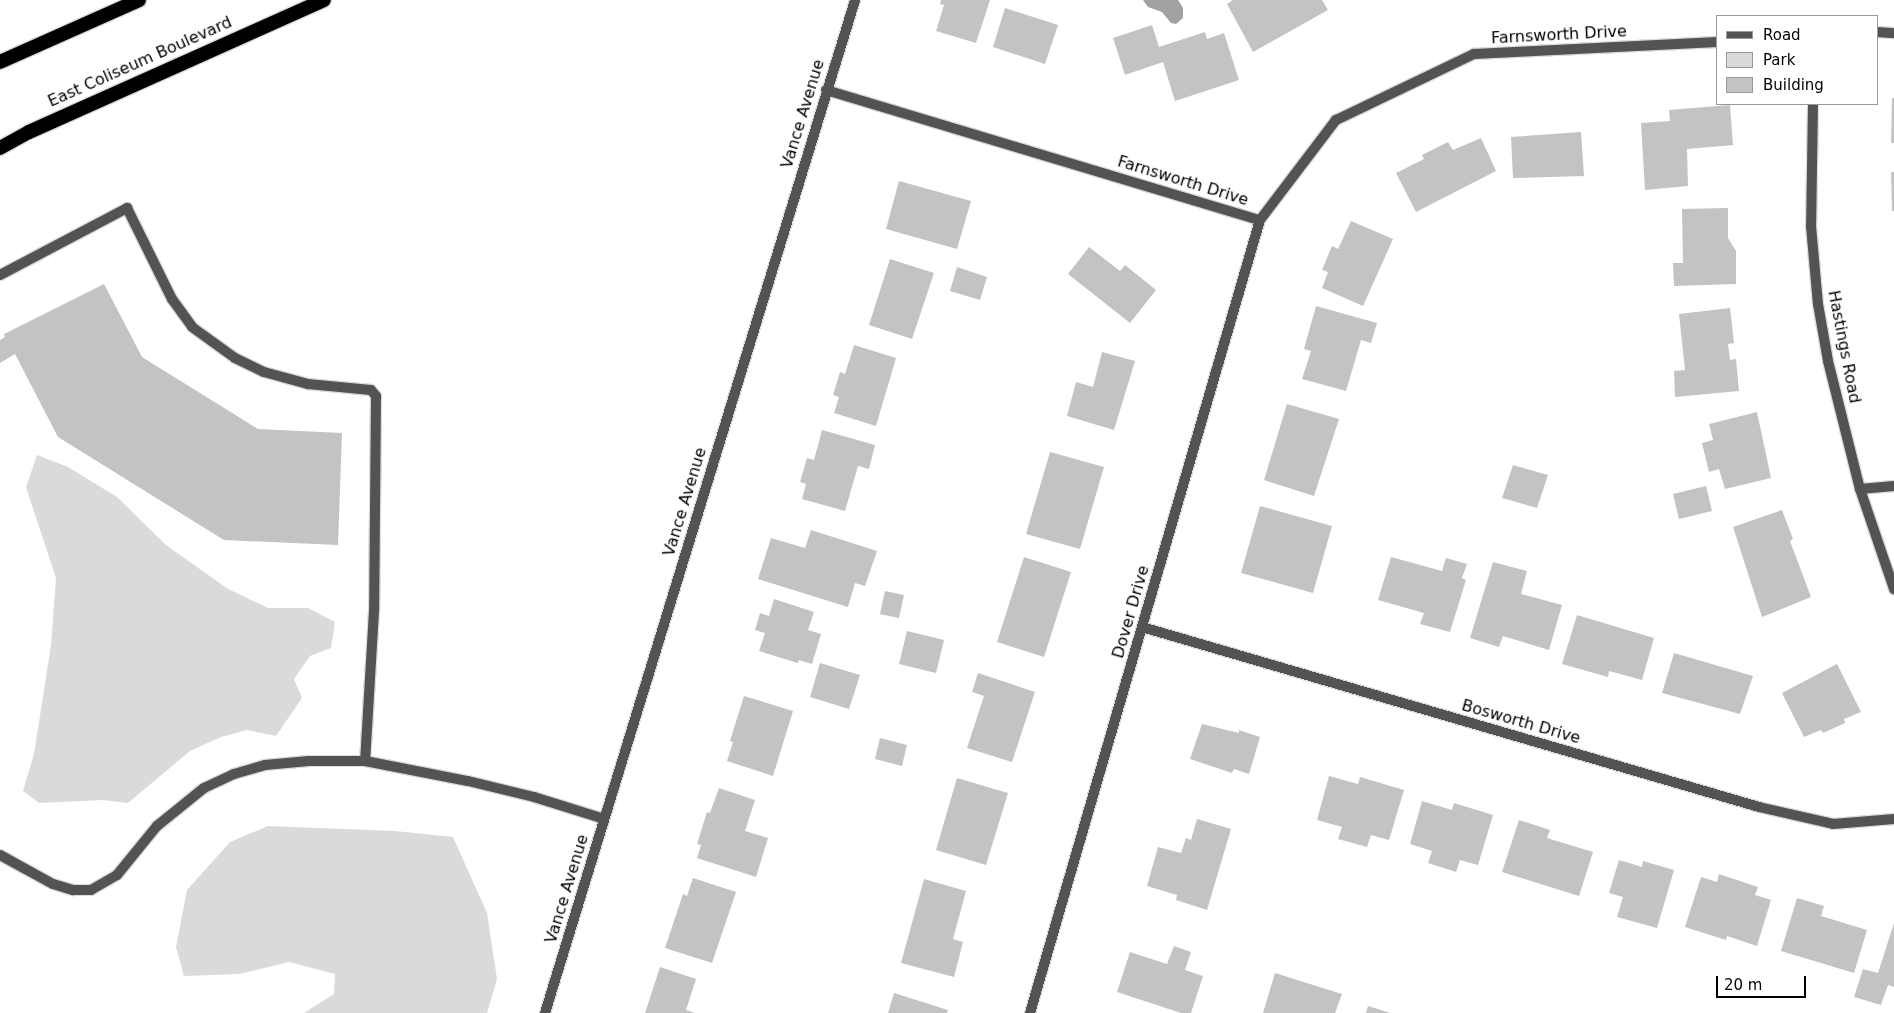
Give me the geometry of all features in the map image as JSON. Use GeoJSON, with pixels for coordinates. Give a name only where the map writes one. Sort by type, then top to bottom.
{"type":"FeatureCollection","features":[{"type":"Feature","properties":{"kind":"highway"},"geometry":{"type":"LineString","coordinates":[[0,62],[139,0]]}},
{"type":"Feature","properties":{"kind":"highway","name":"East Coliseum Boulevard"},"geometry":{"type":"LineString","coordinates":[[0,148],[46,124],[324,0]]}},
{"type":"Feature","properties":{"kind":"street","name":"Vance Avenue"},"geometry":{"type":"LineString","coordinates":[[545,1013],[855,0]]}},
{"type":"Feature","properties":{"kind":"street"},"geometry":{"type":"LineString","coordinates":[[1879,32],[1894,33]]}},
{"type":"Feature","properties":{"kind":"street","name":"Farnsworth Drive"},"geometry":{"type":"LineString","coordinates":[[826,90],[1260,220],[1336,120],[1474,54],[1716,42]]}},
{"type":"Feature","properties":{"kind":"street","name":"Hastings Road"},"geometry":{"type":"LineString","coordinates":[[1814,105],[1812,226],[1818,304],[1828,361],[1860,489],[1894,589]]}},
{"type":"Feature","properties":{"kind":"street"},"geometry":{"type":"LineString","coordinates":[[0,275],[127,208],[172,299],[192,327],[235,358],[264,372],[308,384],[371,390],[376,396],[374,611],[365,761]]}},
{"type":"Feature","properties":{"kind":"street","name":"Dover Drive"},"geometry":{"type":"LineString","coordinates":[[1030,1013],[1260,220]]}},
{"type":"Feature","properties":{"kind":"street"},"geometry":{"type":"LineString","coordinates":[[1860,489],[1894,486]]}},
{"type":"Feature","properties":{"kind":"street","name":"Bosworth Drive"},"geometry":{"type":"LineString","coordinates":[[1142,627],[1760,807],[1833,824],[1894,819]]}},
{"type":"Feature","properties":{"kind":"street"},"geometry":{"type":"LineString","coordinates":[[0,855],[52,884],[73,890],[91,890],[117,875],[157,826],[204,788],[234,774],[274,764],[309,761],[365,761],[534,796],[604,819]]}},
{"type":"Feature","properties":{"kind":"green space"},"geometry":{"type":"Polygon","coordinates":[[[37,455],[68,467],[117,497],[166,545],[228,589],[268,608],[308,608],[335,622],[331,648],[310,656],[294,679],[302,698],[276,736],[247,730],[221,737],[190,751],[128,803],[103,800],[39,803],[23,791],[34,754],[51,645],[56,578],[26,487],[37,455]]]}},
{"type":"Feature","properties":{"kind":"green space"},"geometry":{"type":"Polygon","coordinates":[[[268,826],[395,831],[453,837],[487,913],[497,979],[487,1013],[304,1013],[334,994],[335,974],[289,962],[239,974],[184,976],[176,947],[187,890],[230,842],[268,826]]]}},
{"type":"Feature","properties":{"kind":"shaded area"},"geometry":{"type":"Polygon","coordinates":[[[1143,0],[1178,0],[1183,8],[1183,18],[1176,24],[1171,23],[1162,12],[1148,7],[1143,0]]]}},
{"type":"Feature","properties":{"kind":"building"},"geometry":{"type":"Polygon","coordinates":[[[941,0],[990,0],[976,43],[936,31],[944,5],[940,4],[941,0]]]}},
{"type":"Feature","properties":{"kind":"building"},"geometry":{"type":"Polygon","coordinates":[[[1233,0],[1322,0],[1328,10],[1253,52],[1227,4],[1233,0]]]}},
{"type":"Feature","properties":{"kind":"building"},"geometry":{"type":"Polygon","coordinates":[[[1005,8],[1058,25],[1045,64],[993,47],[1005,8]]]}},
{"type":"Feature","properties":{"kind":"building"},"geometry":{"type":"Polygon","coordinates":[[[1152,25],[1159,47],[1205,32],[1207,39],[1224,33],[1239,80],[1175,101],[1163,62],[1125,75],[1113,38],[1152,25]]]}},
{"type":"Feature","properties":{"kind":"building"},"geometry":{"type":"Polygon","coordinates":[[[1892,98],[1894,98],[1894,143],[1891,143],[1892,98]]]}},
{"type":"Feature","properties":{"kind":"building"},"geometry":{"type":"Polygon","coordinates":[[[1730,105],[1733,145],[1687,149],[1688,186],[1645,190],[1641,123],[1670,121],[1669,110],[1730,105]]]}},
{"type":"Feature","properties":{"kind":"building"},"geometry":{"type":"Polygon","coordinates":[[[1581,132],[1584,176],[1513,178],[1511,137],[1581,132]]]}},
{"type":"Feature","properties":{"kind":"building"},"geometry":{"type":"Polygon","coordinates":[[[1481,138],[1496,171],[1416,212],[1396,173],[1424,159],[1422,155],[1448,142],[1453,150],[1481,138]]]}},
{"type":"Feature","properties":{"kind":"building"},"geometry":{"type":"Polygon","coordinates":[[[1891,172],[1894,172],[1894,211],[1892,211],[1891,172]]]}},
{"type":"Feature","properties":{"kind":"building"},"geometry":{"type":"Polygon","coordinates":[[[899,181],[971,201],[957,249],[886,229],[899,181]]]}},
{"type":"Feature","properties":{"kind":"building"},"geometry":{"type":"Polygon","coordinates":[[[1728,208],[1728,238],[1736,251],[1736,284],[1674,286],[1673,263],[1683,263],[1682,209],[1728,208]]]}},
{"type":"Feature","properties":{"kind":"building"},"geometry":{"type":"Polygon","coordinates":[[[1351,221],[1393,239],[1363,306],[1322,288],[1328,272],[1322,270],[1332,246],[1338,249],[1351,221]]]}},
{"type":"Feature","properties":{"kind":"building"},"geometry":{"type":"Polygon","coordinates":[[[1089,247],[1120,271],[1125,265],[1156,290],[1130,323],[1068,274],[1089,247]]]}},
{"type":"Feature","properties":{"kind":"building"},"geometry":{"type":"Polygon","coordinates":[[[890,259],[934,273],[912,339],[869,325],[890,259]]]}},
{"type":"Feature","properties":{"kind":"building"},"geometry":{"type":"Polygon","coordinates":[[[957,267],[987,277],[980,300],[950,291],[957,267]]]}},
{"type":"Feature","properties":{"kind":"building"},"geometry":{"type":"Polygon","coordinates":[[[104,284],[142,357],[258,429],[342,433],[338,545],[224,540],[58,437],[15,354],[0,363],[0,340],[5,337],[4,334],[104,284]]]}},
{"type":"Feature","properties":{"kind":"building"},"geometry":{"type":"Polygon","coordinates":[[[1316,306],[1377,323],[1371,343],[1361,340],[1346,391],[1302,379],[1311,351],[1304,349],[1316,306]]]}},
{"type":"Feature","properties":{"kind":"building"},"geometry":{"type":"Polygon","coordinates":[[[1730,308],[1734,343],[1728,344],[1730,360],[1736,359],[1739,391],[1675,397],[1674,371],[1685,370],[1679,314],[1730,308]]]}},
{"type":"Feature","properties":{"kind":"building"},"geometry":{"type":"Polygon","coordinates":[[[854,345],[896,358],[876,426],[834,413],[839,397],[833,395],[840,372],[845,374],[854,345]]]}},
{"type":"Feature","properties":{"kind":"building"},"geometry":{"type":"Polygon","coordinates":[[[1102,352],[1135,361],[1114,430],[1067,416],[1076,382],[1093,387],[1102,352]]]}},
{"type":"Feature","properties":{"kind":"building"},"geometry":{"type":"Polygon","coordinates":[[[1287,404],[1339,419],[1314,496],[1264,480],[1287,404]]]}},
{"type":"Feature","properties":{"kind":"building"},"geometry":{"type":"Polygon","coordinates":[[[1757,412],[1771,478],[1725,489],[1719,469],[1709,472],[1702,443],[1713,440],[1709,424],[1757,412]]]}},
{"type":"Feature","properties":{"kind":"building"},"geometry":{"type":"Polygon","coordinates":[[[822,430],[875,445],[869,469],[858,466],[845,511],[802,499],[806,484],[800,482],[807,458],[814,460],[822,430]]]}},
{"type":"Feature","properties":{"kind":"building"},"geometry":{"type":"Polygon","coordinates":[[[1050,452],[1104,467],[1080,549],[1026,534],[1050,452]]]}},
{"type":"Feature","properties":{"kind":"building"},"geometry":{"type":"Polygon","coordinates":[[[1513,465],[1548,475],[1537,508],[1502,498],[1513,465]]]}},
{"type":"Feature","properties":{"kind":"building"},"geometry":{"type":"Polygon","coordinates":[[[1706,486],[1712,511],[1679,519],[1673,494],[1706,486]]]}},
{"type":"Feature","properties":{"kind":"building"},"geometry":{"type":"Polygon","coordinates":[[[1260,506],[1332,526],[1313,593],[1241,573],[1260,506]]]}},
{"type":"Feature","properties":{"kind":"building"},"geometry":{"type":"Polygon","coordinates":[[[1782,510],[1793,539],[1790,541],[1811,597],[1762,617],[1733,527],[1782,510]]]}},
{"type":"Feature","properties":{"kind":"building"},"geometry":{"type":"Polygon","coordinates":[[[811,530],[877,551],[865,586],[855,583],[848,607],[758,579],[771,538],[805,548],[811,530]]]}},
{"type":"Feature","properties":{"kind":"building"},"geometry":{"type":"Polygon","coordinates":[[[1024,557],[1071,572],[1044,657],[997,642],[1024,557]]]}},
{"type":"Feature","properties":{"kind":"building"},"geometry":{"type":"Polygon","coordinates":[[[1391,557],[1442,571],[1446,558],[1467,564],[1462,578],[1466,580],[1450,632],[1420,624],[1424,613],[1378,600],[1391,557]]]}},
{"type":"Feature","properties":{"kind":"building"},"geometry":{"type":"Polygon","coordinates":[[[1493,562],[1527,571],[1521,594],[1562,605],[1549,650],[1503,636],[1499,647],[1470,638],[1493,562]]]}},
{"type":"Feature","properties":{"kind":"building"},"geometry":{"type":"Polygon","coordinates":[[[885,591],[904,595],[899,618],[880,614],[885,591]]]}},
{"type":"Feature","properties":{"kind":"building"},"geometry":{"type":"Polygon","coordinates":[[[774,599],[814,612],[808,630],[821,634],[812,664],[799,660],[798,663],[759,651],[765,633],[755,630],[760,613],[769,616],[774,599]]]}},
{"type":"Feature","properties":{"kind":"building"},"geometry":{"type":"Polygon","coordinates":[[[1577,615],[1654,638],[1642,680],[1609,671],[1608,677],[1562,664],[1577,615]]]}},
{"type":"Feature","properties":{"kind":"building"},"geometry":{"type":"Polygon","coordinates":[[[907,631],[944,640],[936,673],[899,664],[907,631]]]}},
{"type":"Feature","properties":{"kind":"building"},"geometry":{"type":"Polygon","coordinates":[[[1674,653],[1753,676],[1740,714],[1662,693],[1674,653]]]}},
{"type":"Feature","properties":{"kind":"building"},"geometry":{"type":"Polygon","coordinates":[[[820,663],[860,675],[849,709],[810,697],[820,663]]]}},
{"type":"Feature","properties":{"kind":"building"},"geometry":{"type":"Polygon","coordinates":[[[1837,664],[1861,712],[1844,719],[1845,723],[1823,733],[1821,730],[1804,737],[1782,693],[1837,664]]]}},
{"type":"Feature","properties":{"kind":"building"},"geometry":{"type":"Polygon","coordinates":[[[978,673],[1035,692],[1012,762],[967,748],[984,696],[972,692],[978,673]]]}},
{"type":"Feature","properties":{"kind":"building"},"geometry":{"type":"Polygon","coordinates":[[[744,696],[793,711],[773,776],[727,761],[733,742],[730,741],[744,696]]]}},
{"type":"Feature","properties":{"kind":"building"},"geometry":{"type":"Polygon","coordinates":[[[1202,724],[1239,733],[1239,730],[1260,737],[1249,774],[1234,769],[1232,773],[1190,759],[1202,724]]]}},
{"type":"Feature","properties":{"kind":"building"},"geometry":{"type":"Polygon","coordinates":[[[880,738],[907,745],[902,766],[875,759],[880,738]]]}},
{"type":"Feature","properties":{"kind":"building"},"geometry":{"type":"Polygon","coordinates":[[[1329,776],[1358,784],[1360,777],[1404,790],[1389,840],[1371,835],[1367,847],[1338,839],[1342,827],[1317,820],[1329,776]]]}},
{"type":"Feature","properties":{"kind":"building"},"geometry":{"type":"Polygon","coordinates":[[[957,778],[1008,793],[986,865],[936,850],[957,778]]]}},
{"type":"Feature","properties":{"kind":"building"},"geometry":{"type":"Polygon","coordinates":[[[719,788],[755,800],[745,831],[768,838],[756,877],[697,858],[701,845],[697,844],[707,812],[710,813],[719,788]]]}},
{"type":"Feature","properties":{"kind":"building"},"geometry":{"type":"Polygon","coordinates":[[[1422,801],[1452,810],[1454,803],[1493,815],[1478,865],[1460,860],[1456,872],[1428,863],[1432,851],[1410,844],[1422,801]]]}},
{"type":"Feature","properties":{"kind":"building"},"geometry":{"type":"Polygon","coordinates":[[[1197,819],[1231,829],[1207,910],[1176,900],[1177,895],[1147,886],[1158,847],[1181,853],[1186,838],[1191,840],[1197,819]]]}},
{"type":"Feature","properties":{"kind":"building"},"geometry":{"type":"Polygon","coordinates":[[[1519,820],[1550,830],[1547,838],[1593,852],[1579,896],[1502,872],[1519,820]]]}},
{"type":"Feature","properties":{"kind":"building"},"geometry":{"type":"Polygon","coordinates":[[[1619,860],[1642,867],[1643,861],[1674,870],[1657,928],[1617,917],[1623,897],[1609,893],[1619,860]]]}},
{"type":"Feature","properties":{"kind":"building"},"geometry":{"type":"Polygon","coordinates":[[[1719,874],[1758,887],[1755,895],[1771,900],[1757,946],[1727,936],[1726,940],[1685,927],[1701,877],[1717,882],[1719,874]]]}},
{"type":"Feature","properties":{"kind":"building"},"geometry":{"type":"Polygon","coordinates":[[[693,878],[736,892],[712,963],[665,948],[683,894],[687,896],[693,878]]]}},
{"type":"Feature","properties":{"kind":"building"},"geometry":{"type":"Polygon","coordinates":[[[924,879],[966,891],[953,939],[963,942],[954,977],[901,963],[924,879]]]}},
{"type":"Feature","properties":{"kind":"building"},"geometry":{"type":"Polygon","coordinates":[[[1797,898],[1824,906],[1821,916],[1867,930],[1854,973],[1781,951],[1797,898]]]}},
{"type":"Feature","properties":{"kind":"building"},"geometry":{"type":"Polygon","coordinates":[[[1894,923],[1894,987],[1888,985],[1881,1005],[1854,997],[1863,969],[1878,973],[1894,923]]]}},
{"type":"Feature","properties":{"kind":"building"},"geometry":{"type":"Polygon","coordinates":[[[1174,946],[1191,952],[1185,970],[1203,976],[1191,1013],[1181,1013],[1117,992],[1130,952],[1167,964],[1174,946]]]}},
{"type":"Feature","properties":{"kind":"building"},"geometry":{"type":"Polygon","coordinates":[[[660,967],[696,979],[686,1010],[695,1013],[645,1013],[660,967]]]}},
{"type":"Feature","properties":{"kind":"building"},"geometry":{"type":"Polygon","coordinates":[[[1275,973],[1342,994],[1335,1013],[1263,1013],[1275,973]]]}},
{"type":"Feature","properties":{"kind":"building"},"geometry":{"type":"Polygon","coordinates":[[[894,993],[948,1010],[947,1013],[888,1013],[894,993]]]}},
{"type":"Feature","properties":{"kind":"building"},"geometry":{"type":"Polygon","coordinates":[[[1368,1006],[1390,1013],[1366,1013],[1368,1006]]]}}]}
